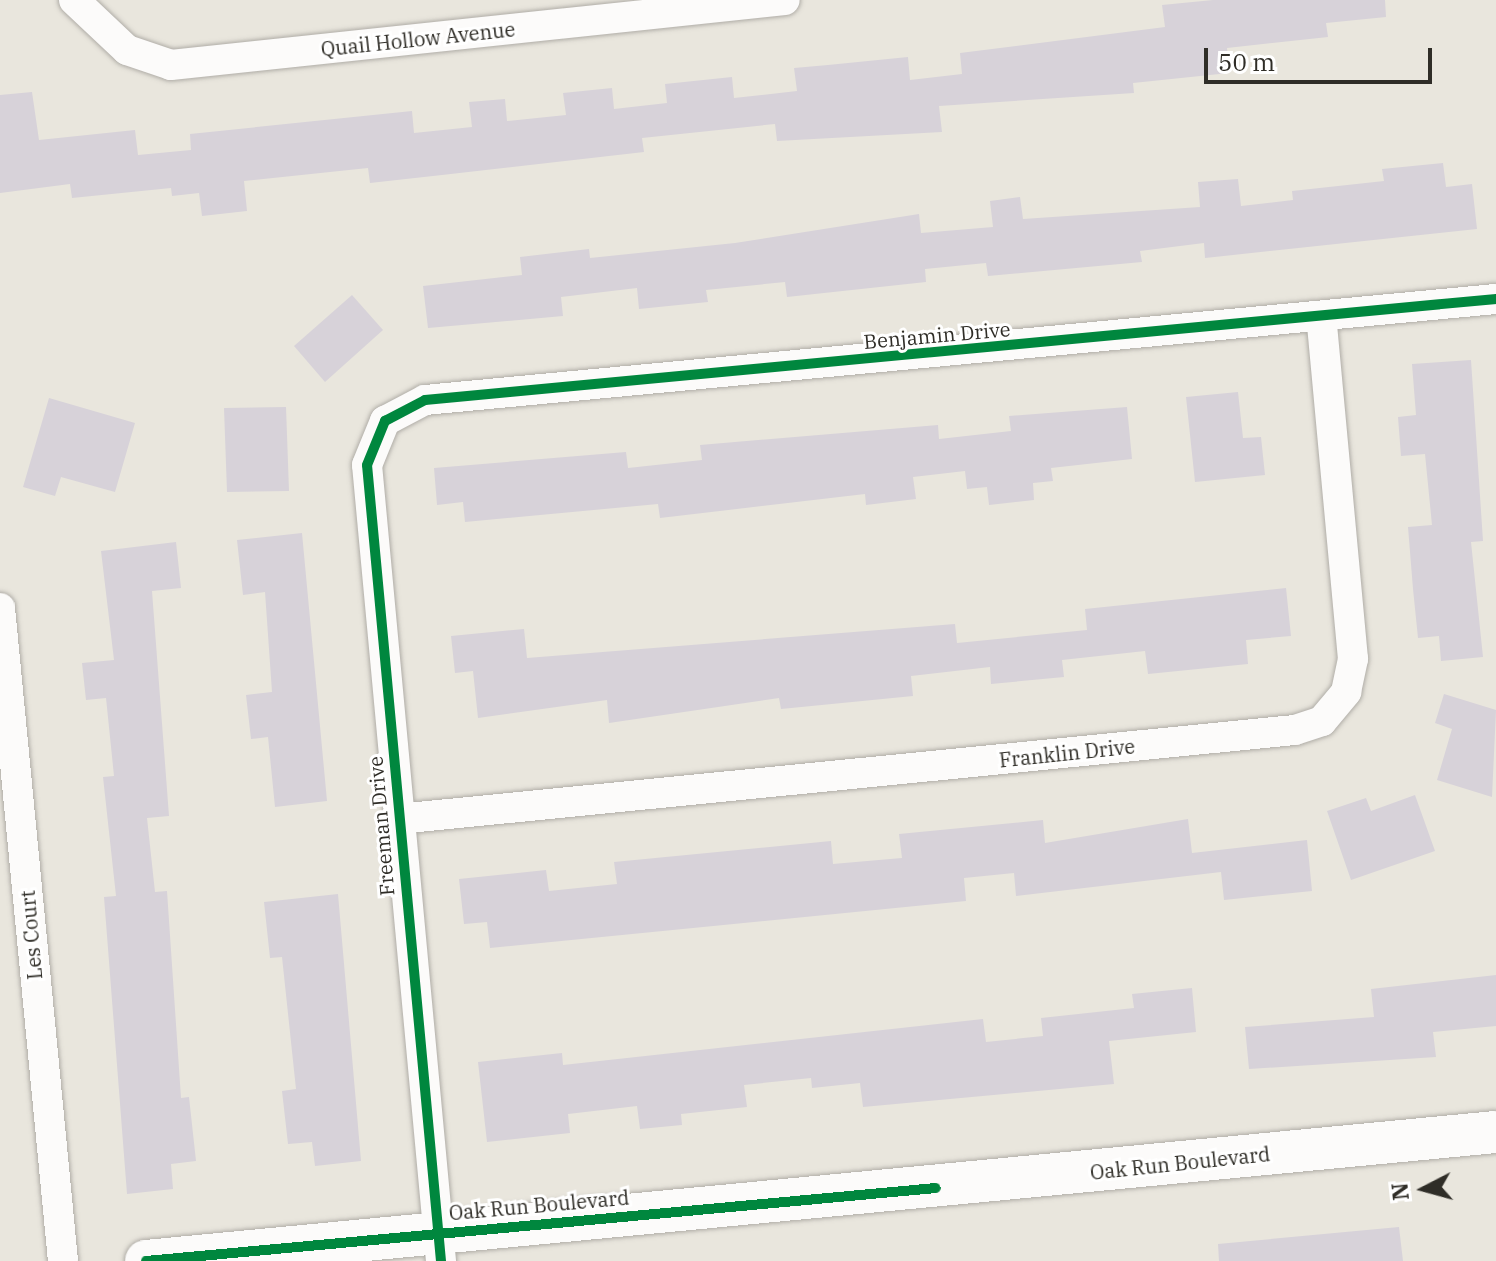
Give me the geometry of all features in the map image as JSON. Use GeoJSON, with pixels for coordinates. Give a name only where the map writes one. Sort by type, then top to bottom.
{"type":"FeatureCollection","features":[{"type":"Feature","properties":{"kind":"street","name":"Quail Hollow Avenue"},"geometry":{"type":"LineString","coordinates":[[74,0],[127,50],[171,65],[785,0]]}},
{"type":"Feature","properties":{"kind":"street","name":"Benjamin Drive"},"geometry":{"type":"LineString","coordinates":[[385,421],[425,400],[1496,299]]}},
{"type":"Feature","properties":{"kind":"street","name":"Franklin Drive"},"geometry":{"type":"LineString","coordinates":[[398,819],[1295,730],[1322,721],[1346,692],[1353,659],[1321,317]]}},
{"type":"Feature","properties":{"kind":"street","name":"Freeman Drive"},"geometry":{"type":"LineString","coordinates":[[385,421],[367,465],[440,1246]]}},
{"type":"Feature","properties":{"kind":"street","name":"Les Court"},"geometry":{"type":"LineString","coordinates":[[0,608],[63,1261]]}},
{"type":"Feature","properties":{"kind":"street","name":"Oak Run Boulevard"},"geometry":{"type":"LineString","coordinates":[[146,1261],[440,1246],[1496,1132]]}},
{"type":"Feature","properties":{"kind":"building"},"geometry":{"type":"Polygon","coordinates":[[[1213,0],[1385,0],[1386,17],[1326,23],[1328,37],[1227,48],[1229,73],[1133,83],[1134,93],[939,106],[942,132],[777,141],[775,124],[642,138],[644,152],[370,183],[368,168],[244,181],[247,211],[202,216],[199,193],[172,196],[171,188],[72,198],[70,184],[0,193],[0,95],[32,92],[39,140],[135,130],[138,155],[191,150],[190,134],[412,111],[414,133],[472,127],[469,102],[505,99],[507,121],[566,115],[563,93],[612,88],[614,109],[667,103],[665,84],[732,77],[734,98],[797,91],[794,68],[908,57],[910,80],[962,74],[960,53],[1165,27],[1162,5],[1213,0]]]}},
{"type":"Feature","properties":{"kind":"building"},"geometry":{"type":"Polygon","coordinates":[[[1443,163],[1446,187],[1472,184],[1477,229],[1205,258],[1204,243],[1140,251],[1142,262],[988,276],[986,263],[925,269],[926,282],[787,297],[785,282],[706,290],[708,302],[639,309],[637,288],[561,297],[563,316],[428,328],[423,286],[522,275],[520,257],[589,249],[590,258],[735,243],[919,214],[921,233],[993,227],[990,201],[1020,197],[1023,219],[1200,207],[1198,182],[1238,179],[1241,206],[1293,200],[1292,191],[1384,181],[1382,169],[1443,163]]]}},
{"type":"Feature","properties":{"kind":"building"},"geometry":{"type":"Polygon","coordinates":[[[352,295],[383,330],[325,382],[294,346],[352,295]]]}},
{"type":"Feature","properties":{"kind":"building"},"geometry":{"type":"Polygon","coordinates":[[[1471,360],[1483,541],[1471,542],[1483,657],[1441,661],[1439,636],[1418,638],[1408,527],[1432,525],[1425,454],[1401,456],[1398,417],[1416,415],[1412,364],[1471,360]]]}},
{"type":"Feature","properties":{"kind":"building"},"geometry":{"type":"Polygon","coordinates":[[[1238,392],[1243,438],[1261,437],[1265,475],[1195,482],[1186,397],[1238,392]]]}},
{"type":"Feature","properties":{"kind":"building"},"geometry":{"type":"Polygon","coordinates":[[[49,398],[135,423],[115,492],[61,477],[55,496],[23,487],[49,398]]]}},
{"type":"Feature","properties":{"kind":"building"},"geometry":{"type":"Polygon","coordinates":[[[286,407],[289,491],[227,492],[224,408],[286,407]]]}},
{"type":"Feature","properties":{"kind":"building"},"geometry":{"type":"Polygon","coordinates":[[[1127,407],[1132,459],[1051,468],[1053,481],[1033,483],[1034,500],[989,505],[987,487],[967,489],[965,471],[913,477],[916,499],[866,505],[865,494],[660,518],[658,504],[465,522],[463,502],[437,505],[434,468],[626,452],[628,468],[702,460],[700,445],[938,425],[939,439],[1011,431],[1009,416],[1127,407]]]}},
{"type":"Feature","properties":{"kind":"building"},"geometry":{"type":"Polygon","coordinates":[[[302,533],[327,801],[275,807],[268,737],[251,739],[246,695],[272,692],[265,592],[243,595],[237,540],[302,533]]]}},
{"type":"Feature","properties":{"kind":"building"},"geometry":{"type":"Polygon","coordinates":[[[176,542],[181,588],[152,591],[169,816],[147,818],[155,892],[167,891],[181,1098],[189,1097],[196,1161],[171,1164],[173,1189],[127,1194],[104,897],[116,896],[103,777],[114,776],[106,698],[86,700],[82,663],[114,660],[101,551],[176,542]]]}},
{"type":"Feature","properties":{"kind":"building"},"geometry":{"type":"Polygon","coordinates":[[[1286,588],[1291,636],[1246,640],[1248,664],[1148,674],[1145,651],[1062,660],[1064,677],[991,684],[990,667],[911,676],[913,696],[781,709],[779,698],[609,723],[607,700],[478,718],[473,671],[455,673],[451,636],[524,629],[527,658],[955,624],[957,643],[1087,630],[1085,609],[1286,588]]]}},
{"type":"Feature","properties":{"kind":"building"},"geometry":{"type":"Polygon","coordinates":[[[1444,694],[1496,710],[1492,797],[1437,780],[1452,729],[1435,723],[1444,694]]]}},
{"type":"Feature","properties":{"kind":"building"},"geometry":{"type":"Polygon","coordinates":[[[1415,795],[1435,851],[1351,880],[1327,811],[1366,798],[1371,811],[1415,795]]]}},
{"type":"Feature","properties":{"kind":"building"},"geometry":{"type":"Polygon","coordinates":[[[1188,819],[1192,853],[1307,840],[1312,891],[1224,900],[1221,872],[1016,896],[1014,873],[964,878],[966,901],[490,948],[487,922],[464,924],[459,879],[546,870],[549,891],[617,884],[614,862],[831,841],[833,864],[902,858],[899,834],[1043,820],[1045,843],[1188,819]]]}},
{"type":"Feature","properties":{"kind":"building"},"geometry":{"type":"Polygon","coordinates":[[[338,894],[361,1161],[315,1166],[312,1142],[288,1144],[282,1091],[296,1089],[282,957],[270,958],[264,902],[338,894]]]}},
{"type":"Feature","properties":{"kind":"building"},"geometry":{"type":"Polygon","coordinates":[[[1496,975],[1496,1026],[1433,1032],[1436,1057],[1249,1069],[1245,1027],[1374,1017],[1371,989],[1496,975]]]}},
{"type":"Feature","properties":{"kind":"building"},"geometry":{"type":"Polygon","coordinates":[[[1192,988],[1196,1032],[1109,1041],[1114,1084],[863,1107],[860,1083],[812,1088],[811,1078],[744,1085],[747,1107],[681,1114],[682,1125],[640,1129],[637,1106],[568,1114],[570,1133],[487,1142],[478,1062],[562,1053],[563,1065],[983,1019],[986,1042],[1043,1036],[1041,1018],[1134,1008],[1132,994],[1192,988]]]}},
{"type":"Feature","properties":{"kind":"building"},"geometry":{"type":"Polygon","coordinates":[[[1399,1227],[1403,1261],[1219,1261],[1218,1244],[1399,1227]]]}},
{"type":"Feature","properties":{"kind":"cycle path"},"geometry":{"type":"LineString","coordinates":[[441,1261],[367,465],[385,421],[425,400],[1496,299]]}},
{"type":"Feature","properties":{"kind":"cycle path"},"geometry":{"type":"LineString","coordinates":[[146,1261],[936,1188]]}}]}
